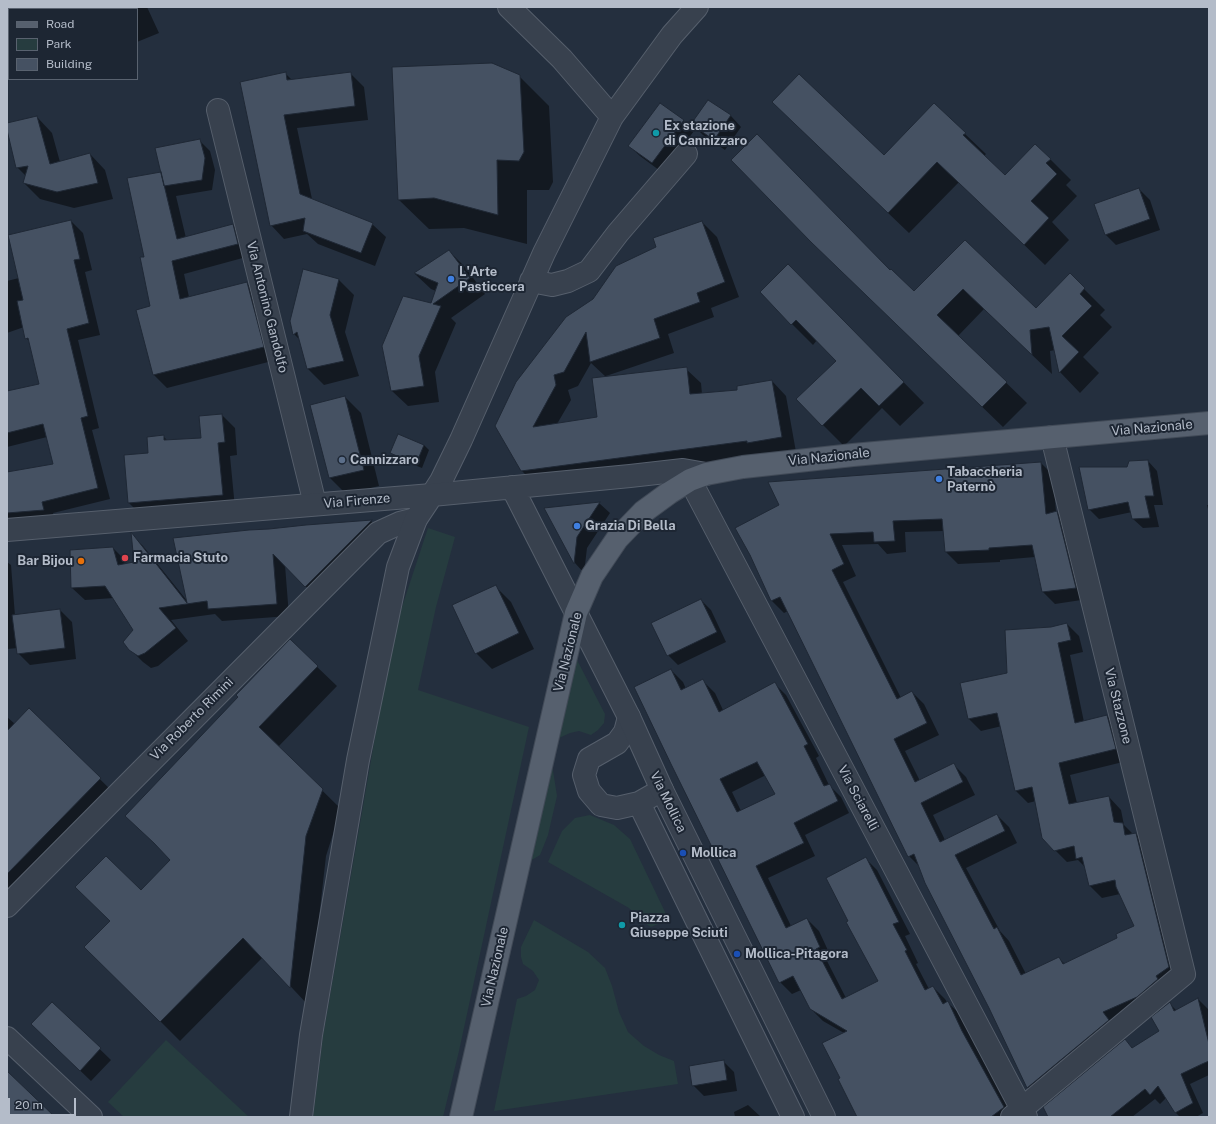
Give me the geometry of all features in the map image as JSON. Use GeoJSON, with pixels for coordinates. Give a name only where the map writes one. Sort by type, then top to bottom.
{"type":"FeatureCollection","features":[{"type":"Feature","properties":{"kind":"main road","name":"Via Nazionale"},"geometry":{"type":"LineString","coordinates":[[461,1117],[576,613],[592,576],[617,539],[644,512],[669,493],[698,477],[743,466],[837,456],[1209,423]]}},
{"type":"Feature","properties":{"kind":"street"},"geometry":{"type":"LineString","coordinates":[[509,7],[562,58],[612,117]]}},
{"type":"Feature","properties":{"kind":"street"},"geometry":{"type":"LineString","coordinates":[[302,1117],[311,1036],[358,760],[398,567],[416,518],[441,481],[461,440],[531,281],[612,117],[672,35],[697,7]]}},
{"type":"Feature","properties":{"kind":"street","name":"Via Antonino Gandolfo"},"geometry":{"type":"LineString","coordinates":[[218,110],[315,504]]}},
{"type":"Feature","properties":{"kind":"street"},"geometry":{"type":"LineString","coordinates":[[531,281],[552,285],[568,281],[589,271],[618,233],[686,154]]}},
{"type":"Feature","properties":{"kind":"street","name":"Via Stazzone"},"geometry":{"type":"LineString","coordinates":[[1020,1114],[1184,974],[1052,437]]}},
{"type":"Feature","properties":{"kind":"street","name":"Via Firenze"},"geometry":{"type":"LineString","coordinates":[[7,530],[432,495],[683,470],[698,477]]}},
{"type":"Feature","properties":{"kind":"street"},"geometry":{"type":"LineString","coordinates":[[630,476],[642,481],[652,489],[660,500]]}},
{"type":"Feature","properties":{"kind":"street","name":"Via Sciarelli"},"geometry":{"type":"LineString","coordinates":[[698,477],[1020,1114]]}},
{"type":"Feature","properties":{"kind":"street","name":"Via Mollica"},"geometry":{"type":"LineString","coordinates":[[512,487],[629,717],[662,790],[824,1117]]}},
{"type":"Feature","properties":{"kind":"street"},"geometry":{"type":"LineString","coordinates":[[378,533],[384,498]]}},
{"type":"Feature","properties":{"kind":"street"},"geometry":{"type":"LineString","coordinates":[[378,533],[416,518]]}},
{"type":"Feature","properties":{"kind":"street","name":"Via Roberto Rimini"},"geometry":{"type":"LineString","coordinates":[[7,906],[378,533]]}},
{"type":"Feature","properties":{"kind":"street"},"geometry":{"type":"LineString","coordinates":[[629,717],[625,732],[617,743],[589,759],[584,775],[589,791],[601,805],[618,808],[639,803],[662,790]]}},
{"type":"Feature","properties":{"kind":"street"},"geometry":{"type":"LineString","coordinates":[[639,803],[793,1117]]}},
{"type":"Feature","properties":{"kind":"street"},"geometry":{"type":"LineString","coordinates":[[7,1038],[91,1117]]}},
{"type":"Feature","properties":{"kind":"green space"},"geometry":{"type":"Polygon","coordinates":[[[428,528],[455,537],[436,607],[418,690],[529,727],[459,1051],[443,1117],[313,1117],[323,1036],[393,634],[428,528]]]}},
{"type":"Feature","properties":{"kind":"green space"},"geometry":{"type":"Polygon","coordinates":[[[577,660],[605,714],[604,723],[591,735],[579,731],[557,739],[577,660]]]}},
{"type":"Feature","properties":{"kind":"green space"},"geometry":{"type":"Polygon","coordinates":[[[552,764],[557,796],[548,835],[540,855],[530,861],[552,764]]]}},
{"type":"Feature","properties":{"kind":"green space"},"geometry":{"type":"Polygon","coordinates":[[[590,815],[614,825],[630,839],[666,914],[663,922],[651,927],[643,922],[629,908],[548,862],[562,831],[575,818],[590,815]]]}},
{"type":"Feature","properties":{"kind":"green space"},"geometry":{"type":"Polygon","coordinates":[[[534,920],[588,952],[605,968],[612,986],[619,1012],[628,1032],[644,1046],[659,1055],[674,1061],[678,1084],[494,1111],[517,999],[526,996],[535,990],[539,980],[533,971],[523,964],[521,957],[521,947],[534,920]]]}},
{"type":"Feature","properties":{"kind":"green space"},"geometry":{"type":"Polygon","coordinates":[[[166,1040],[249,1117],[124,1117],[108,1102],[166,1040]]]}},
{"type":"Feature","properties":{"kind":"building"},"geometry":{"type":"Polygon","coordinates":[[[492,63],[520,75],[524,152],[519,161],[497,160],[498,215],[434,198],[398,200],[392,67],[492,63]]]}},
{"type":"Feature","properties":{"kind":"building"},"geometry":{"type":"Polygon","coordinates":[[[286,72],[287,80],[351,72],[355,106],[284,115],[300,194],[373,223],[361,253],[303,231],[305,218],[270,226],[240,82],[286,72]]]}},
{"type":"Feature","properties":{"kind":"building"},"geometry":{"type":"Polygon","coordinates":[[[799,74],[884,155],[934,103],[966,133],[963,135],[1005,175],[1035,144],[1051,159],[1046,163],[1057,174],[1031,201],[1049,218],[1024,245],[937,162],[888,213],[772,102],[799,74]]]}},
{"type":"Feature","properties":{"kind":"building"},"geometry":{"type":"Polygon","coordinates":[[[708,100],[731,115],[714,140],[691,124],[708,100]]]}},
{"type":"Feature","properties":{"kind":"building","name":"Ex stazione di Cannizzaro"},"geometry":{"type":"Polygon","coordinates":[[[660,103],[684,120],[652,163],[628,146],[660,103]]]}},
{"type":"Feature","properties":{"kind":"building"},"geometry":{"type":"Polygon","coordinates":[[[37,116],[50,164],[90,153],[98,183],[57,192],[23,183],[28,166],[16,168],[7,130],[7,123],[37,116]]]}},
{"type":"Feature","properties":{"kind":"building"},"geometry":{"type":"Polygon","coordinates":[[[757,134],[890,270],[891,269],[914,291],[965,240],[1036,308],[1070,273],[1085,288],[1080,294],[1092,306],[1062,336],[1079,352],[1059,373],[1049,327],[1030,330],[1032,355],[963,289],[937,315],[1007,382],[982,407],[811,242],[731,160],[757,134]]]}},
{"type":"Feature","properties":{"kind":"building"},"geometry":{"type":"Polygon","coordinates":[[[200,139],[205,158],[202,180],[164,186],[155,148],[200,139]]]}},
{"type":"Feature","properties":{"kind":"building"},"geometry":{"type":"Polygon","coordinates":[[[161,172],[177,239],[233,224],[238,244],[172,261],[180,299],[247,282],[264,347],[153,375],[136,310],[150,306],[140,257],[144,257],[127,178],[161,172]]]}},
{"type":"Feature","properties":{"kind":"building"},"geometry":{"type":"Polygon","coordinates":[[[1139,188],[1150,219],[1105,235],[1094,204],[1139,188]]]}},
{"type":"Feature","properties":{"kind":"building"},"geometry":{"type":"Polygon","coordinates":[[[71,220],[80,259],[74,260],[89,323],[67,329],[88,416],[81,418],[98,488],[42,502],[44,510],[7,513],[7,472],[53,464],[43,424],[7,433],[7,391],[39,384],[28,338],[25,339],[17,301],[23,300],[8,235],[71,220]]]}},
{"type":"Feature","properties":{"kind":"building"},"geometry":{"type":"Polygon","coordinates":[[[702,221],[725,282],[697,293],[700,302],[654,319],[660,338],[590,362],[586,332],[564,372],[554,375],[556,385],[533,427],[597,417],[592,378],[687,367],[690,394],[737,390],[737,386],[772,380],[782,437],[747,443],[747,441],[521,471],[495,426],[516,382],[566,317],[593,299],[616,266],[656,247],[653,238],[702,221]]]}},
{"type":"Feature","properties":{"kind":"building"},"geometry":{"type":"Polygon","coordinates":[[[449,250],[470,278],[433,304],[441,306],[419,356],[424,386],[391,391],[382,346],[403,296],[431,303],[438,283],[414,273],[449,250]]]}},
{"type":"Feature","properties":{"kind":"building"},"geometry":{"type":"Polygon","coordinates":[[[788,264],[904,382],[879,406],[861,388],[822,426],[796,399],[836,361],[796,320],[791,325],[760,292],[788,264]]]}},
{"type":"Feature","properties":{"kind":"building"},"geometry":{"type":"Polygon","coordinates":[[[303,269],[339,279],[330,315],[344,361],[307,369],[297,332],[293,335],[290,321],[303,269]]]}},
{"type":"Feature","properties":{"kind":"building"},"geometry":{"type":"Polygon","coordinates":[[[345,396],[364,470],[329,478],[310,405],[345,396]]]}},
{"type":"Feature","properties":{"kind":"building"},"geometry":{"type":"Polygon","coordinates":[[[222,414],[225,442],[218,443],[223,495],[128,503],[124,455],[148,453],[147,437],[164,435],[164,440],[201,438],[199,416],[222,414]]]}},
{"type":"Feature","properties":{"kind":"building"},"geometry":{"type":"Polygon","coordinates":[[[398,434],[424,445],[416,464],[390,453],[398,434]]]}},
{"type":"Feature","properties":{"kind":"building"},"geometry":{"type":"Polygon","coordinates":[[[1148,460],[1154,496],[1145,496],[1150,518],[1132,519],[1128,502],[1088,510],[1079,467],[1127,467],[1129,461],[1148,460]]]}},
{"type":"Feature","properties":{"kind":"building"},"geometry":{"type":"Polygon","coordinates":[[[1041,462],[1046,514],[1057,511],[1076,588],[1042,592],[1032,545],[989,548],[989,550],[945,552],[942,519],[893,521],[895,541],[874,542],[873,532],[830,534],[844,564],[832,570],[897,699],[912,691],[927,723],[894,739],[915,782],[954,763],[963,782],[921,803],[940,842],[997,814],[1005,831],[955,855],[994,929],[997,927],[1021,975],[1059,957],[1063,964],[1117,938],[1116,934],[1134,926],[1116,887],[1115,880],[1089,886],[1082,857],[1076,859],[1074,846],[1054,851],[1042,838],[1032,787],[1015,791],[997,713],[968,719],[960,683],[1007,673],[1005,630],[1051,627],[1067,623],[1071,640],[1058,643],[1075,723],[1107,715],[1116,749],[1059,763],[1069,804],[1109,796],[1114,822],[1123,823],[1125,835],[1136,833],[1169,967],[1156,976],[1158,979],[1137,997],[1103,1012],[1109,1020],[1027,1088],[989,1008],[925,883],[914,854],[908,857],[780,597],[771,601],[750,555],[735,528],[779,505],[768,482],[1041,462]]]}},
{"type":"Feature","properties":{"kind":"building"},"geometry":{"type":"Polygon","coordinates":[[[600,502],[577,537],[574,564],[544,508],[600,502]]]}},
{"type":"Feature","properties":{"kind":"building"},"geometry":{"type":"Polygon","coordinates":[[[372,520],[305,587],[273,554],[277,604],[208,609],[207,601],[159,608],[176,628],[145,653],[138,656],[129,650],[123,642],[133,630],[105,586],[71,588],[70,550],[113,547],[118,565],[134,562],[131,532],[187,603],[173,538],[372,520]]]}},
{"type":"Feature","properties":{"kind":"building"},"geometry":{"type":"Polygon","coordinates":[[[496,585],[519,633],[475,654],[452,605],[496,585]]]}},
{"type":"Feature","properties":{"kind":"building"},"geometry":{"type":"Polygon","coordinates":[[[701,599],[717,632],[667,656],[651,623],[701,599]]]}},
{"type":"Feature","properties":{"kind":"building"},"geometry":{"type":"Polygon","coordinates":[[[60,609],[65,648],[17,654],[12,615],[60,609]]]}},
{"type":"Feature","properties":{"kind":"building"},"geometry":{"type":"Polygon","coordinates":[[[290,639],[318,666],[259,727],[323,789],[306,836],[290,988],[243,938],[160,1022],[84,947],[110,921],[75,887],[106,856],[141,890],[170,860],[125,816],[238,697],[236,695],[290,639]]]}},
{"type":"Feature","properties":{"kind":"building"},"geometry":{"type":"Polygon","coordinates":[[[671,669],[681,690],[703,679],[719,712],[775,682],[808,744],[804,746],[824,786],[830,784],[838,801],[794,823],[804,843],[756,866],[786,928],[807,918],[820,947],[816,949],[842,999],[878,981],[846,922],[848,921],[826,878],[866,857],[899,922],[893,924],[907,950],[905,951],[925,990],[933,986],[943,1004],[948,1001],[962,1031],[1004,1107],[1003,1108],[991,1117],[857,1117],[838,1079],[840,1078],[822,1043],[847,1031],[810,1009],[793,976],[779,983],[634,687],[671,669]],[[757,762],[720,779],[737,812],[775,794],[757,762]]]}},
{"type":"Feature","properties":{"kind":"building"},"geometry":{"type":"Polygon","coordinates":[[[29,708],[101,778],[7,874],[7,731],[29,708]]]}},
{"type":"Feature","properties":{"kind":"building"},"geometry":{"type":"Polygon","coordinates":[[[1198,998],[1209,1044],[1209,1061],[1181,1074],[1193,1103],[1175,1113],[1158,1086],[1150,1095],[1145,1089],[1110,1117],[1048,1117],[1043,1107],[1125,1039],[1132,1048],[1159,1031],[1151,1017],[1170,1002],[1174,1011],[1198,998]]]}},
{"type":"Feature","properties":{"kind":"building"},"geometry":{"type":"Polygon","coordinates":[[[52,1002],[101,1048],[80,1071],[31,1024],[52,1002]]]}},
{"type":"Feature","properties":{"kind":"building"},"geometry":{"type":"Polygon","coordinates":[[[724,1060],[727,1080],[692,1086],[689,1066],[724,1060]]]}},
{"type":"Feature","properties":{"kind":"building"},"geometry":{"type":"Polygon","coordinates":[[[7,1071],[55,1117],[7,1117],[7,1071]]]}},
{"type":"Feature","properties":{"kind":"place","name":"Ex stazione di Cannizzaro"},"geometry":{"type":"Point","coordinates":[656,133]}},
{"type":"Feature","properties":{"kind":"place","name":"L'Arte Pasticcera"},"geometry":{"type":"Point","coordinates":[451,279]}},
{"type":"Feature","properties":{"kind":"place","name":"Cannizzaro"},"geometry":{"type":"Point","coordinates":[342,460]}},
{"type":"Feature","properties":{"kind":"place","name":"Tabaccheria Paternò"},"geometry":{"type":"Point","coordinates":[939,479]}},
{"type":"Feature","properties":{"kind":"place","name":"Grazia Di Bella"},"geometry":{"type":"Point","coordinates":[577,526]}},
{"type":"Feature","properties":{"kind":"place","name":"Farmacia Stuto"},"geometry":{"type":"Point","coordinates":[125,558]}},
{"type":"Feature","properties":{"kind":"place","name":"Bar Bijou"},"geometry":{"type":"Point","coordinates":[81,561]}},
{"type":"Feature","properties":{"kind":"place","name":"Mollica"},"geometry":{"type":"Point","coordinates":[683,853]}},
{"type":"Feature","properties":{"kind":"place","name":"Piazza Giuseppe Sciuti"},"geometry":{"type":"Point","coordinates":[622,925]}},
{"type":"Feature","properties":{"kind":"place","name":"Mollica-Pitagora"},"geometry":{"type":"Point","coordinates":[737,954]}}]}
